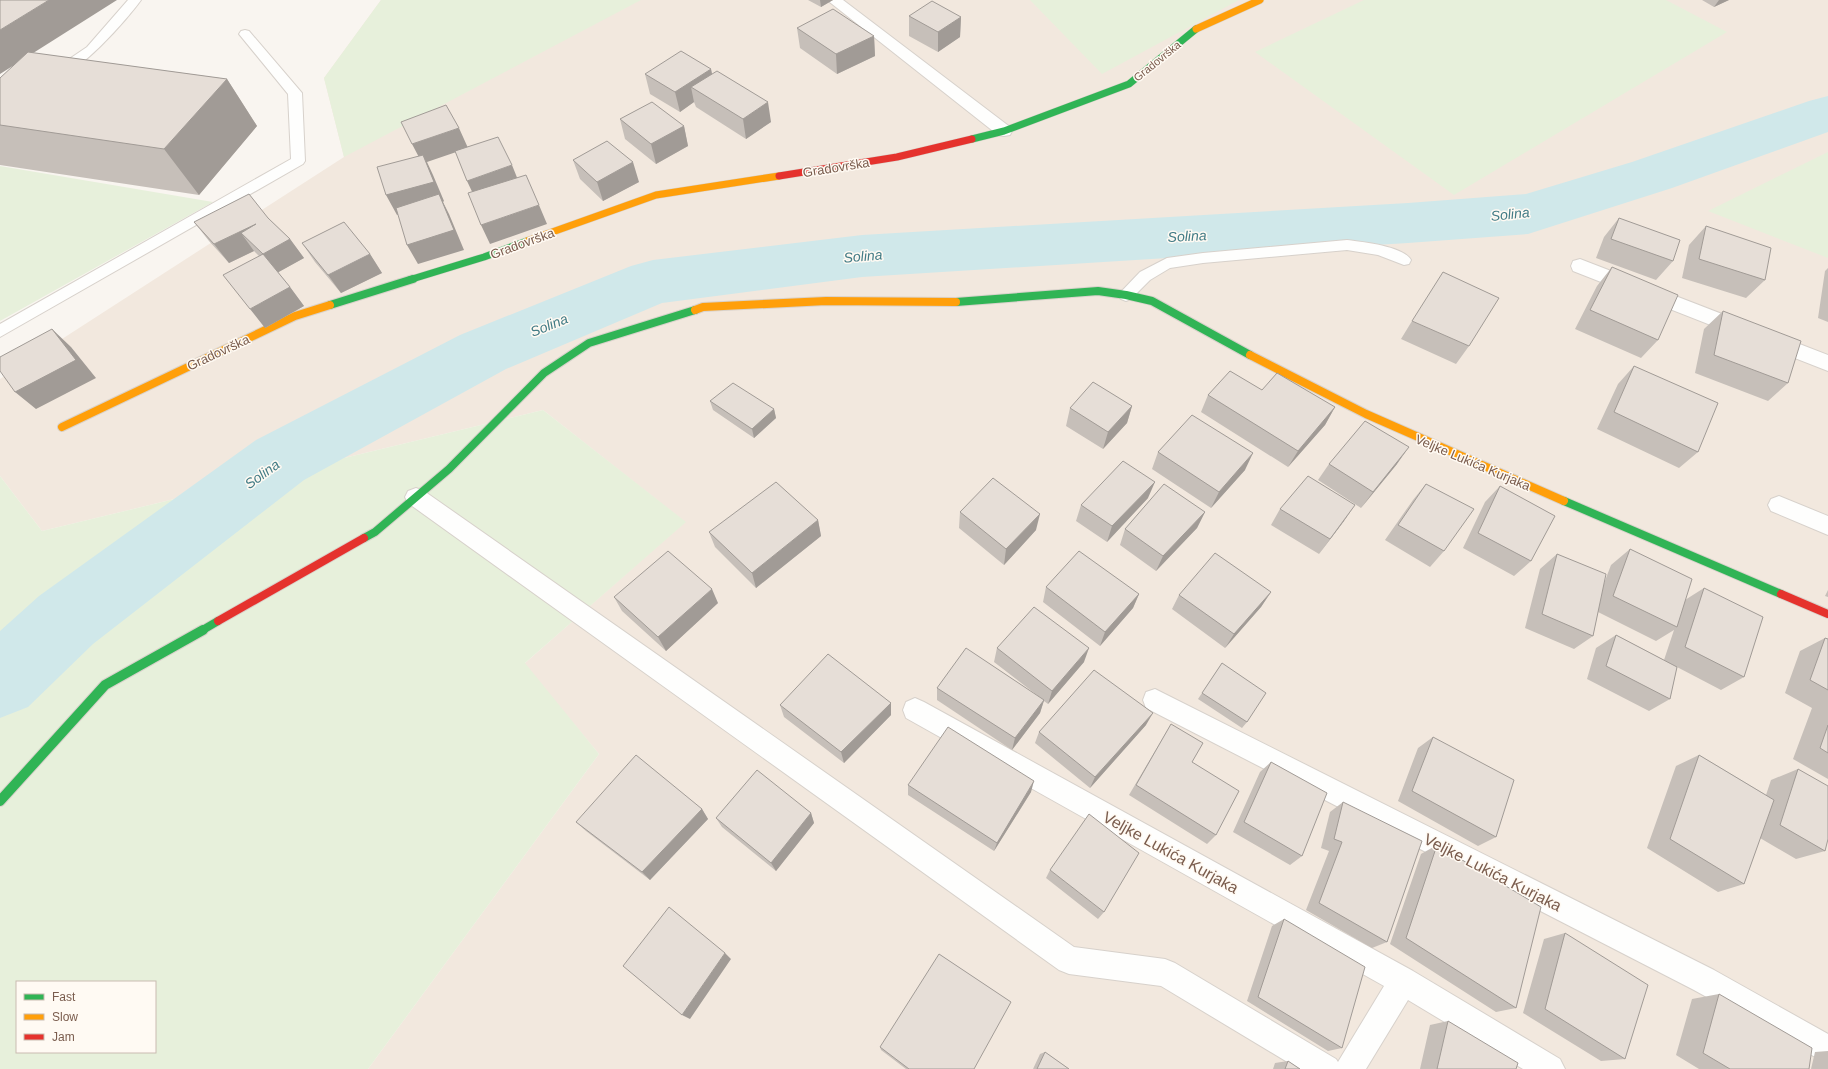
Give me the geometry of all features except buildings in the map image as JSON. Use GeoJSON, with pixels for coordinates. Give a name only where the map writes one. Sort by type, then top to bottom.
{"type":"FeatureCollection","features":[{"type":"Feature","properties":{"kind":"street"},"geometry":{"type":"LineString","coordinates":[[834,0],[1004,130]]}},
{"type":"Feature","properties":{"kind":"street","name":"Gradovrška"},"geometry":{"type":"LineString","coordinates":[[62,427],[295,316],[484,257],[656,195],[897,158],[1004,130],[1129,84],[1194,30],[1260,0]]}},
{"type":"Feature","properties":{"kind":"street"},"geometry":{"type":"LineString","coordinates":[[1580,266],[1828,363]]}},
{"type":"Feature","properties":{"kind":"street","name":"Veljke Lukića Kurjaka"},"geometry":{"type":"LineString","coordinates":[[0,801],[105,685],[376,532],[449,469],[544,373],[589,343],[703,307],[826,301],[960,302],[1098,291],[1126,294],[1152,300],[1309,387],[1407,434],[1828,614]]}},
{"type":"Feature","properties":{"kind":"street"},"geometry":{"type":"LineString","coordinates":[[416,497],[1069,960],[1165,973],[1326,1069]]}},
{"type":"Feature","properties":{"kind":"street"},"geometry":{"type":"LineString","coordinates":[[1779,505],[1828,526]]}},
{"type":"Feature","properties":{"kind":"street","name":"Veljke Lukića Kurjaka"},"geometry":{"type":"LineString","coordinates":[[1155,700],[1704,980],[1828,1050]]}},
{"type":"Feature","properties":{"kind":"street","name":"Veljke Lukića Kurjaka"},"geometry":{"type":"LineString","coordinates":[[915,710],[1403,981],[1550,1069]]}},
{"type":"Feature","properties":{"kind":"street"},"geometry":{"type":"LineString","coordinates":[[1348,1069],[1403,981]]}},
{"type":"Feature","properties":{"kind":"lane"},"geometry":{"type":"LineString","coordinates":[[68,82],[47,80],[91,50],[135,0]]}},
{"type":"Feature","properties":{"kind":"lane"},"geometry":{"type":"LineString","coordinates":[[0,331],[298,161],[295,93],[244,34]]}},
{"type":"Feature","properties":{"kind":"lane"},"geometry":{"type":"LineString","coordinates":[[1126,294],[1145,276],[1167,263],[1203,258],[1347,245],[1381,250],[1404,260]]}},
{"type":"Feature","properties":{"kind":"shaded area"},"geometry":{"type":"Polygon","coordinates":[[[381,0],[1828,0],[1828,1069],[368,1069],[599,754],[524,664],[685,522],[543,410],[42,531],[0,476],[0,379],[344,157],[324,78],[381,0]]]}},
{"type":"Feature","properties":{"kind":"green space"},"geometry":{"type":"Polygon","coordinates":[[[381,0],[641,0],[344,157],[324,78],[381,0]]]}},
{"type":"Feature","properties":{"kind":"green space"},"geometry":{"type":"Polygon","coordinates":[[[1030,0],[1239,0],[1102,74],[1030,0]]]}},
{"type":"Feature","properties":{"kind":"green space"},"geometry":{"type":"Polygon","coordinates":[[[1364,0],[1666,0],[1727,32],[1454,195],[1255,52],[1364,0]]]}},
{"type":"Feature","properties":{"kind":"green space"},"geometry":{"type":"Polygon","coordinates":[[[1828,152],[1828,258],[1708,211],[1828,152]]]}},
{"type":"Feature","properties":{"kind":"green space"},"geometry":{"type":"Polygon","coordinates":[[[0,166],[213,202],[0,321],[0,166]]]}},
{"type":"Feature","properties":{"kind":"green space"},"geometry":{"type":"Polygon","coordinates":[[[543,410],[686,522],[525,663],[599,754],[368,1069],[0,1069],[0,476],[42,531],[543,410]]]}},
{"type":"Feature","properties":{"kind":"waterway","name":"Solina"},"geometry":{"type":"LineString","coordinates":[[0,681],[66,620],[280,460],[483,352],[653,282],[862,256],[1408,223],[1528,214],[1652,175],[1828,113]]}},
{"type":"Feature","properties":{"kind":"traffic: fast"},"geometry":{"type":"LineString","coordinates":[[972,139],[1004,131],[1129,84],[1196,29]]}},
{"type":"Feature","properties":{"kind":"traffic: fast"},"geometry":{"type":"LineString","coordinates":[[330,305],[484,257],[527,241]]}},
{"type":"Feature","properties":{"kind":"traffic: fast"},"geometry":{"type":"LineString","coordinates":[[956,302],[1098,291],[1126,295],[1152,301],[1250,355]]}},
{"type":"Feature","properties":{"kind":"traffic: fast"},"geometry":{"type":"LineString","coordinates":[[364,538],[375,532],[449,469],[544,373],[589,343],[695,310]]}},
{"type":"Feature","properties":{"kind":"traffic: fast"},"geometry":{"type":"LineString","coordinates":[[1564,501],[1781,594]]}},
{"type":"Feature","properties":{"kind":"traffic: fast"},"geometry":{"type":"LineString","coordinates":[[0,801],[105,685],[218,621]]}},
{"type":"Feature","properties":{"kind":"traffic: slow"},"geometry":{"type":"LineString","coordinates":[[1196,29],[1260,0]]}},
{"type":"Feature","properties":{"kind":"traffic: slow"},"geometry":{"type":"LineString","coordinates":[[527,241],[656,195],[779,176]]}},
{"type":"Feature","properties":{"kind":"traffic: slow"},"geometry":{"type":"LineString","coordinates":[[695,310],[703,307],[826,301],[956,302]]}},
{"type":"Feature","properties":{"kind":"traffic: slow"},"geometry":{"type":"LineString","coordinates":[[62,427],[295,316],[330,305]]}},
{"type":"Feature","properties":{"kind":"traffic: slow"},"geometry":{"type":"LineString","coordinates":[[1250,355],[1366,414],[1564,501]]}},
{"type":"Feature","properties":{"kind":"traffic: jam"},"geometry":{"type":"LineString","coordinates":[[779,176],[897,157],[972,139]]}},
{"type":"Feature","properties":{"kind":"traffic: jam"},"geometry":{"type":"LineString","coordinates":[[218,621],[364,538]]}},
{"type":"Feature","properties":{"kind":"traffic: jam"},"geometry":{"type":"LineString","coordinates":[[1781,594],[1828,614]]}}]}
